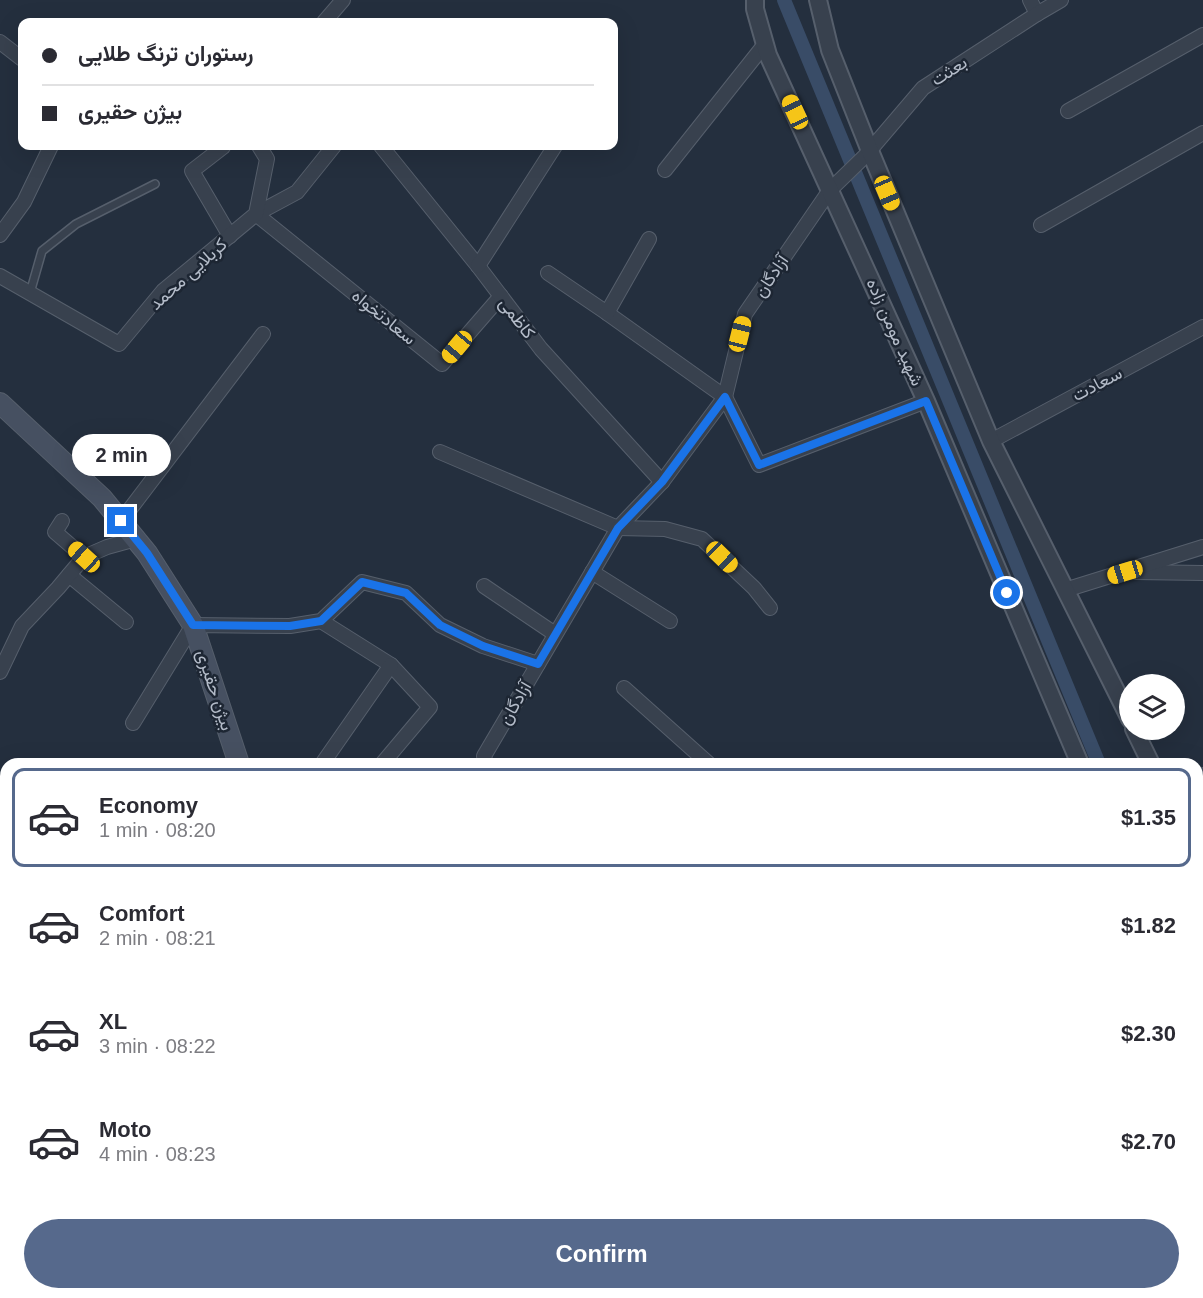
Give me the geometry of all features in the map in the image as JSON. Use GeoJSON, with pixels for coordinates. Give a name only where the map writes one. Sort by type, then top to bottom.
{"type":"FeatureCollection","features":[{"type":"Feature","properties":{"kind":"main road","name":"بیژن حقیری"},"geometry":{"type":"LineString","coordinates":[[0,403],[102,498],[147,553],[193,625],[237,758]]}},
{"type":"Feature","properties":{"kind":"street"},"geometry":{"type":"LineString","coordinates":[[327,18],[343,0]]}},
{"type":"Feature","properties":{"kind":"street","name":"شهید مومن زاده"},"geometry":{"type":"LineString","coordinates":[[755,0],[755,9],[768,55],[926,401],[1077,758]]}},
{"type":"Feature","properties":{"kind":"street"},"geometry":{"type":"LineString","coordinates":[[818,0],[830,50],[991,441],[1119,697]]}},
{"type":"Feature","properties":{"kind":"street"},"geometry":{"type":"LineString","coordinates":[[1030,0],[1037,14]]}},
{"type":"Feature","properties":{"kind":"street","name":"بعثت"},"geometry":{"type":"LineString","coordinates":[[843,177],[870,151],[923,88],[1061,0]]}},
{"type":"Feature","properties":{"kind":"street"},"geometry":{"type":"LineString","coordinates":[[1068,111],[1203,35]]}},
{"type":"Feature","properties":{"kind":"street"},"geometry":{"type":"LineString","coordinates":[[0,42],[18,56]]}},
{"type":"Feature","properties":{"kind":"street"},"geometry":{"type":"LineString","coordinates":[[665,170],[765,44]]}},
{"type":"Feature","properties":{"kind":"street"},"geometry":{"type":"LineString","coordinates":[[1041,225],[1203,133]]}},
{"type":"Feature","properties":{"kind":"street"},"geometry":{"type":"LineString","coordinates":[[0,235],[24,202],[49,150]]}},
{"type":"Feature","properties":{"kind":"street"},"geometry":{"type":"LineString","coordinates":[[219,150],[192,171],[230,236]]}},
{"type":"Feature","properties":{"kind":"street"},"geometry":{"type":"LineString","coordinates":[[256,214],[267,159],[261,150]]}},
{"type":"Feature","properties":{"kind":"street","name":"کربلایی محمد"},"geometry":{"type":"LineString","coordinates":[[0,276],[119,344],[163,291],[256,214],[297,192],[331,150]]}},
{"type":"Feature","properties":{"kind":"street","name":"کاظمی"},"geometry":{"type":"LineString","coordinates":[[384,150],[478,266],[541,350],[662,482]]}},
{"type":"Feature","properties":{"kind":"street"},"geometry":{"type":"LineString","coordinates":[[478,266],[552,150]]}},
{"type":"Feature","properties":{"kind":"street","name":"آزادگان"},"geometry":{"type":"LineString","coordinates":[[484,758],[618,528],[662,482],[725,397],[745,314],[830,190],[843,177]]}},
{"type":"Feature","properties":{"kind":"street","name":"سعادتخواه"},"geometry":{"type":"LineString","coordinates":[[256,214],[442,364],[501,296]]}},
{"type":"Feature","properties":{"kind":"street"},"geometry":{"type":"LineString","coordinates":[[607,313],[649,239]]}},
{"type":"Feature","properties":{"kind":"street"},"geometry":{"type":"LineString","coordinates":[[548,273],[725,397],[759,465],[926,401]]}},
{"type":"Feature","properties":{"kind":"street","name":"سعادت"},"geometry":{"type":"LineString","coordinates":[[991,441],[1203,327]]}},
{"type":"Feature","properties":{"kind":"street"},"geometry":{"type":"LineString","coordinates":[[121,521],[262,334]]}},
{"type":"Feature","properties":{"kind":"street"},"geometry":{"type":"LineString","coordinates":[[440,452],[618,528],[665,530],[702,539],[754,588],[770,608]]}},
{"type":"Feature","properties":{"kind":"street"},"geometry":{"type":"LineString","coordinates":[[58,526],[84,557]]}},
{"type":"Feature","properties":{"kind":"street"},"geometry":{"type":"LineString","coordinates":[[0,672],[22,626],[84,557],[107,547],[136,539]]}},
{"type":"Feature","properties":{"kind":"street"},"geometry":{"type":"LineString","coordinates":[[1065,590],[1203,547]]}},
{"type":"Feature","properties":{"kind":"street"},"geometry":{"type":"LineString","coordinates":[[592,572],[670,621]]}},
{"type":"Feature","properties":{"kind":"street"},"geometry":{"type":"LineString","coordinates":[[1125,572],[1203,573]]}},
{"type":"Feature","properties":{"kind":"street"},"geometry":{"type":"LineString","coordinates":[[69,575],[126,622]]}},
{"type":"Feature","properties":{"kind":"street"},"geometry":{"type":"LineString","coordinates":[[133,723],[193,625],[290,626],[321,621],[362,582],[406,593],[440,625],[483,646],[538,664]]}},
{"type":"Feature","properties":{"kind":"street"},"geometry":{"type":"LineString","coordinates":[[484,586],[555,634]]}},
{"type":"Feature","properties":{"kind":"street"},"geometry":{"type":"LineString","coordinates":[[321,621],[391,665],[430,706],[387,758]]}},
{"type":"Feature","properties":{"kind":"street"},"geometry":{"type":"LineString","coordinates":[[326,758],[391,665]]}},
{"type":"Feature","properties":{"kind":"street"},"geometry":{"type":"LineString","coordinates":[[624,688],[702,758]]}},
{"type":"Feature","properties":{"kind":"street"},"geometry":{"type":"LineString","coordinates":[[1139,740],[1148,758]]}},
{"type":"Feature","properties":{"kind":"lane"},"geometry":{"type":"LineString","coordinates":[[30,293],[42,251],[76,224],[155,184]]}},
{"type":"Feature","properties":{"kind":"waterway"},"geometry":{"type":"LineString","coordinates":[[784,0],[1097,758]]}},
{"type":"Feature","properties":{"kind":"route"},"geometry":{"type":"LineString","coordinates":[[121,521],[147,553],[193,625],[290,626],[321,621],[362,582],[406,593],[440,625],[483,646],[538,664],[618,528],[662,482],[725,397],[759,465],[926,401],[1007,593]]}}]}
